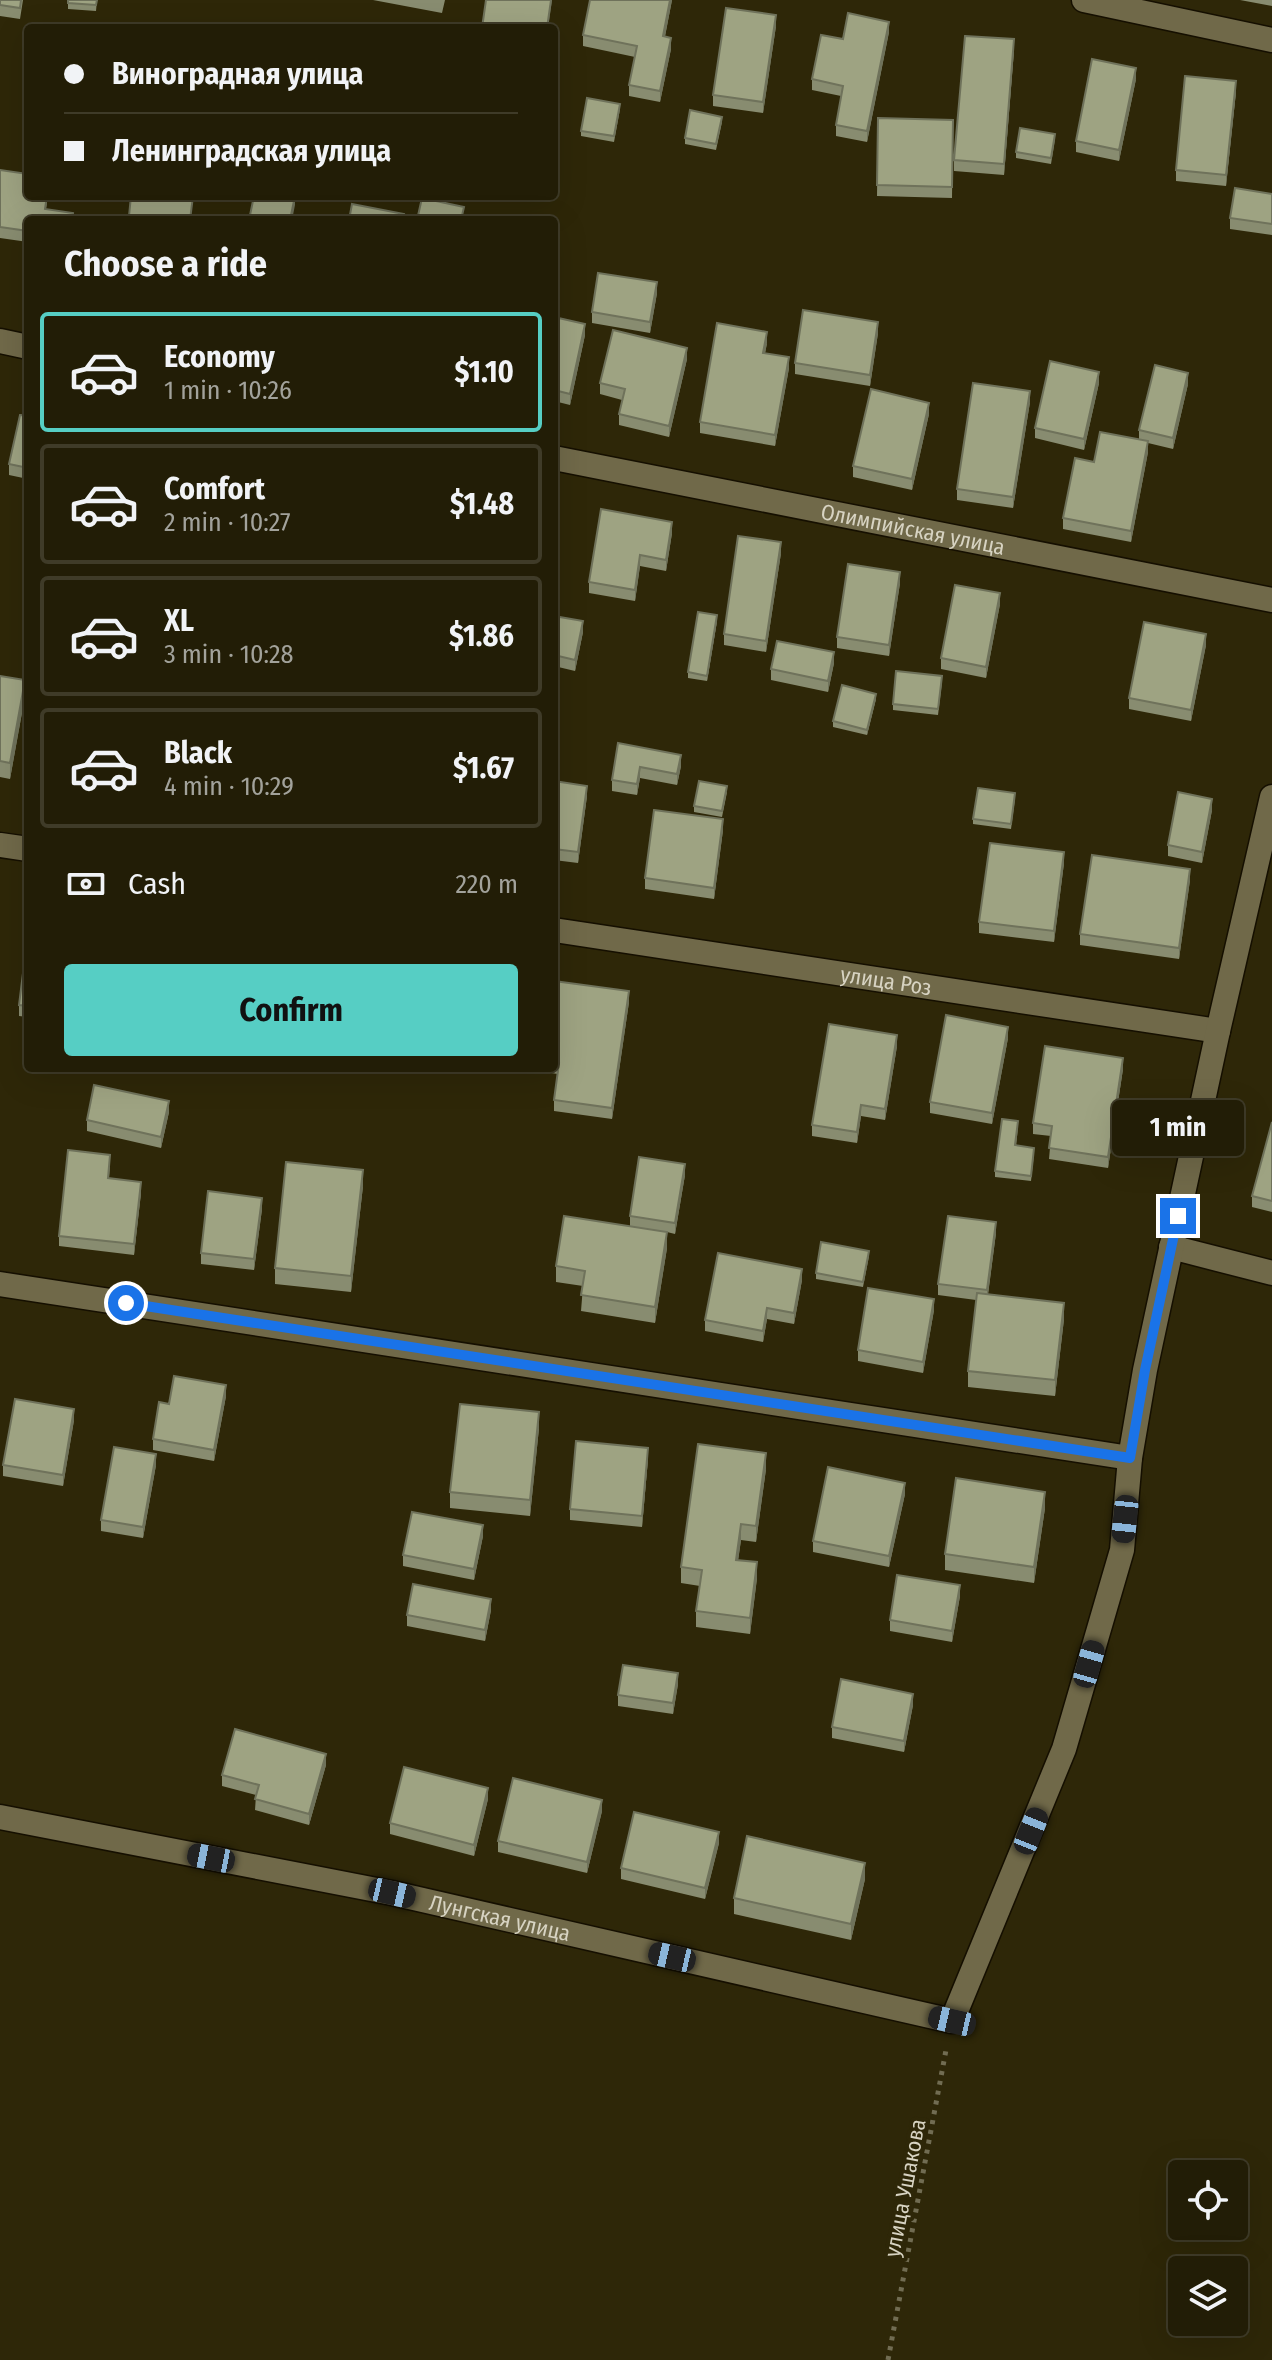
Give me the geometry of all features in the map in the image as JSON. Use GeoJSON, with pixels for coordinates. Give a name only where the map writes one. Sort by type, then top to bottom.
{"type":"FeatureCollection","features":[{"type":"Feature","properties":{"kind":"street"},"geometry":{"type":"LineString","coordinates":[[1084,0],[1272,40]]}},
{"type":"Feature","properties":{"kind":"street"},"geometry":{"type":"LineString","coordinates":[[0,341],[24,346]]}},
{"type":"Feature","properties":{"kind":"street","name":"Олимпийская улица"},"geometry":{"type":"LineString","coordinates":[[558,459],[1272,600]]}},
{"type":"Feature","properties":{"kind":"street"},"geometry":{"type":"LineString","coordinates":[[952,2021],[1064,1749],[1122,1550],[1130,1458],[1171,1247],[1272,797]]}},
{"type":"Feature","properties":{"kind":"street"},"geometry":{"type":"LineString","coordinates":[[0,845],[24,848]]}},
{"type":"Feature","properties":{"kind":"street","name":"улица Роз"},"geometry":{"type":"LineString","coordinates":[[558,931],[1218,1031]]}},
{"type":"Feature","properties":{"kind":"street"},"geometry":{"type":"LineString","coordinates":[[1171,1247],[1272,1273]]}},
{"type":"Feature","properties":{"kind":"street"},"geometry":{"type":"LineString","coordinates":[[0,1284],[1130,1458]]}},
{"type":"Feature","properties":{"kind":"street","name":"Лунгская улица"},"geometry":{"type":"LineString","coordinates":[[0,1817],[392,1893],[952,2021]]}},
{"type":"Feature","properties":{"kind":"path","name":"улица Ушакова"},"geometry":{"type":"LineString","coordinates":[[888,2360],[952,2021]]}},
{"type":"Feature","properties":{"kind":"building"},"geometry":{"type":"Polygon","coordinates":[[[0,0],[21,0],[20,8],[0,5],[0,0]]]}},
{"type":"Feature","properties":{"kind":"building"},"geometry":{"type":"Polygon","coordinates":[[[68,0],[97,0],[96,5],[68,3],[68,0]]]}},
{"type":"Feature","properties":{"kind":"building"},"geometry":{"type":"Polygon","coordinates":[[[486,0],[551,0],[548,24],[483,24],[486,0]]]}},
{"type":"Feature","properties":{"kind":"building"},"geometry":{"type":"Polygon","coordinates":[[[590,0],[670,0],[663,36],[671,38],[660,91],[629,85],[637,46],[583,35],[590,0]]]}},
{"type":"Feature","properties":{"kind":"building"},"geometry":{"type":"Polygon","coordinates":[[[726,8],[776,15],[763,102],[713,95],[726,8]]]}},
{"type":"Feature","properties":{"kind":"building"},"geometry":{"type":"Polygon","coordinates":[[[848,13],[889,22],[867,131],[836,125],[843,86],[812,79],[821,35],[843,39],[848,13]]]}},
{"type":"Feature","properties":{"kind":"building"},"geometry":{"type":"Polygon","coordinates":[[[965,36],[1014,39],[1004,164],[954,160],[965,36]]]}},
{"type":"Feature","properties":{"kind":"building"},"geometry":{"type":"Polygon","coordinates":[[[1092,59],[1136,68],[1119,150],[1076,141],[1092,59]]]}},
{"type":"Feature","properties":{"kind":"building"},"geometry":{"type":"Polygon","coordinates":[[[1185,76],[1236,81],[1226,175],[1176,170],[1185,76]]]}},
{"type":"Feature","properties":{"kind":"building"},"geometry":{"type":"Polygon","coordinates":[[[587,98],[620,104],[614,136],[581,131],[587,98]]]}},
{"type":"Feature","properties":{"kind":"building"},"geometry":{"type":"Polygon","coordinates":[[[690,110],[722,117],[716,144],[685,138],[690,110]]]}},
{"type":"Feature","properties":{"kind":"building"},"geometry":{"type":"Polygon","coordinates":[[[878,118],[953,120],[952,187],[877,185],[878,118]]]}},
{"type":"Feature","properties":{"kind":"building"},"geometry":{"type":"Polygon","coordinates":[[[1020,128],[1055,134],[1051,158],[1016,152],[1020,128]]]}},
{"type":"Feature","properties":{"kind":"building"},"geometry":{"type":"Polygon","coordinates":[[[0,170],[24,173],[24,200],[46,200],[45,209],[73,213],[73,216],[24,216],[24,230],[0,227],[0,170]]]}},
{"type":"Feature","properties":{"kind":"building"},"geometry":{"type":"Polygon","coordinates":[[[1235,188],[1272,194],[1272,224],[1230,218],[1235,188]]]}},
{"type":"Feature","properties":{"kind":"building"},"geometry":{"type":"Polygon","coordinates":[[[131,200],[192,200],[190,216],[129,216],[131,200]]]}},
{"type":"Feature","properties":{"kind":"building"},"geometry":{"type":"Polygon","coordinates":[[[253,200],[294,200],[291,216],[250,216],[253,200]]]}},
{"type":"Feature","properties":{"kind":"building"},"geometry":{"type":"Polygon","coordinates":[[[422,200],[464,207],[462,216],[418,216],[422,200]]]}},
{"type":"Feature","properties":{"kind":"building"},"geometry":{"type":"Polygon","coordinates":[[[352,204],[404,214],[404,216],[350,216],[352,204]]]}},
{"type":"Feature","properties":{"kind":"building"},"geometry":{"type":"Polygon","coordinates":[[[598,273],[657,282],[650,322],[592,312],[598,273]]]}},
{"type":"Feature","properties":{"kind":"building"},"geometry":{"type":"Polygon","coordinates":[[[803,310],[878,322],[870,375],[795,363],[803,310]]]}},
{"type":"Feature","properties":{"kind":"building"},"geometry":{"type":"Polygon","coordinates":[[[558,318],[585,324],[570,394],[558,391],[558,318]]]}},
{"type":"Feature","properties":{"kind":"building"},"geometry":{"type":"Polygon","coordinates":[[[717,323],[767,332],[763,353],[789,357],[775,435],[700,422],[717,323]]]}},
{"type":"Feature","properties":{"kind":"building"},"geometry":{"type":"Polygon","coordinates":[[[613,330],[687,348],[669,426],[619,414],[625,389],[600,383],[613,330]]]}},
{"type":"Feature","properties":{"kind":"building"},"geometry":{"type":"Polygon","coordinates":[[[1050,361],[1099,372],[1084,439],[1035,428],[1050,361]]]}},
{"type":"Feature","properties":{"kind":"building"},"geometry":{"type":"Polygon","coordinates":[[[1155,365],[1188,373],[1173,438],[1139,430],[1155,365]]]}},
{"type":"Feature","properties":{"kind":"building"},"geometry":{"type":"Polygon","coordinates":[[[973,383],[1030,391],[1013,497],[957,489],[973,383]]]}},
{"type":"Feature","properties":{"kind":"building"},"geometry":{"type":"Polygon","coordinates":[[[871,389],[929,403],[912,479],[853,466],[871,389]]]}},
{"type":"Feature","properties":{"kind":"building"},"geometry":{"type":"Polygon","coordinates":[[[20,415],[24,416],[24,467],[9,464],[20,415]]]}},
{"type":"Feature","properties":{"kind":"building"},"geometry":{"type":"Polygon","coordinates":[[[1100,432],[1148,441],[1131,531],[1063,518],[1075,458],[1094,462],[1100,432]]]}},
{"type":"Feature","properties":{"kind":"building"},"geometry":{"type":"Polygon","coordinates":[[[601,509],[672,522],[666,560],[640,555],[635,590],[589,582],[601,509]]]}},
{"type":"Feature","properties":{"kind":"building"},"geometry":{"type":"Polygon","coordinates":[[[738,536],[781,542],[766,641],[724,634],[738,536]]]}},
{"type":"Feature","properties":{"kind":"building"},"geometry":{"type":"Polygon","coordinates":[[[848,564],[900,572],[889,645],[837,637],[848,564]]]}},
{"type":"Feature","properties":{"kind":"building"},"geometry":{"type":"Polygon","coordinates":[[[955,585],[1000,593],[986,667],[941,658],[955,585]]]}},
{"type":"Feature","properties":{"kind":"building"},"geometry":{"type":"Polygon","coordinates":[[[698,612],[717,615],[707,676],[688,672],[698,612]]]}},
{"type":"Feature","properties":{"kind":"building"},"geometry":{"type":"Polygon","coordinates":[[[558,617],[583,621],[575,660],[558,656],[558,617]]]}},
{"type":"Feature","properties":{"kind":"building"},"geometry":{"type":"Polygon","coordinates":[[[1144,622],[1206,634],[1191,710],[1129,698],[1144,622]]]}},
{"type":"Feature","properties":{"kind":"building"},"geometry":{"type":"Polygon","coordinates":[[[777,641],[834,652],[828,681],[771,669],[777,641]]]}},
{"type":"Feature","properties":{"kind":"building"},"geometry":{"type":"Polygon","coordinates":[[[896,671],[942,676],[938,709],[893,704],[896,671]]]}},
{"type":"Feature","properties":{"kind":"building"},"geometry":{"type":"Polygon","coordinates":[[[0,676],[24,680],[24,686],[10,763],[0,761],[0,676]]]}},
{"type":"Feature","properties":{"kind":"building"},"geometry":{"type":"Polygon","coordinates":[[[842,685],[876,694],[867,730],[833,721],[842,685]]]}},
{"type":"Feature","properties":{"kind":"building"},"geometry":{"type":"Polygon","coordinates":[[[618,743],[681,755],[677,774],[640,767],[637,784],[612,780],[618,743]]]}},
{"type":"Feature","properties":{"kind":"building"},"geometry":{"type":"Polygon","coordinates":[[[699,781],[727,786],[722,811],[694,806],[699,781]]]}},
{"type":"Feature","properties":{"kind":"building"},"geometry":{"type":"Polygon","coordinates":[[[558,782],[587,786],[578,852],[558,850],[558,782]]]}},
{"type":"Feature","properties":{"kind":"building"},"geometry":{"type":"Polygon","coordinates":[[[978,788],[1015,793],[1011,824],[973,819],[978,788]]]}},
{"type":"Feature","properties":{"kind":"building"},"geometry":{"type":"Polygon","coordinates":[[[1178,792],[1212,799],[1202,852],[1168,845],[1178,792]]]}},
{"type":"Feature","properties":{"kind":"building"},"geometry":{"type":"Polygon","coordinates":[[[654,810],[723,819],[714,888],[645,878],[654,810]]]}},
{"type":"Feature","properties":{"kind":"building"},"geometry":{"type":"Polygon","coordinates":[[[990,843],[1064,852],[1054,931],[979,922],[990,843]]]}},
{"type":"Feature","properties":{"kind":"building"},"geometry":{"type":"Polygon","coordinates":[[[1092,855],[1190,869],[1179,948],[1080,934],[1092,855]]]}},
{"type":"Feature","properties":{"kind":"building"},"geometry":{"type":"Polygon","coordinates":[[[24,965],[24,1006],[19,1005],[24,965]]]}},
{"type":"Feature","properties":{"kind":"building"},"geometry":{"type":"Polygon","coordinates":[[[558,982],[629,991],[612,1108],[554,1100],[559,1063],[558,982]]]}},
{"type":"Feature","properties":{"kind":"building"},"geometry":{"type":"Polygon","coordinates":[[[946,1015],[1008,1027],[992,1113],[930,1102],[946,1015]]]}},
{"type":"Feature","properties":{"kind":"building"},"geometry":{"type":"Polygon","coordinates":[[[829,1024],[897,1035],[885,1109],[861,1105],[857,1132],[812,1125],[829,1024]]]}},
{"type":"Feature","properties":{"kind":"building"},"geometry":{"type":"Polygon","coordinates":[[[1045,1046],[1123,1058],[1108,1157],[1049,1148],[1052,1126],[1033,1123],[1045,1046]]]}},
{"type":"Feature","properties":{"kind":"building"},"geometry":{"type":"Polygon","coordinates":[[[94,1085],[169,1101],[161,1137],[87,1120],[94,1085]]]}},
{"type":"Feature","properties":{"kind":"building"},"geometry":{"type":"Polygon","coordinates":[[[1002,1119],[1018,1121],[1015,1145],[1034,1148],[1031,1176],[995,1171],[1002,1119]]]}},
{"type":"Feature","properties":{"kind":"building"},"geometry":{"type":"Polygon","coordinates":[[[1272,1122],[1272,1201],[1252,1196],[1272,1122]]]}},
{"type":"Feature","properties":{"kind":"building"},"geometry":{"type":"Polygon","coordinates":[[[68,1150],[110,1155],[108,1178],[141,1182],[134,1244],[59,1236],[68,1150]]]}},
{"type":"Feature","properties":{"kind":"building"},"geometry":{"type":"Polygon","coordinates":[[[639,1157],[685,1164],[675,1223],[630,1216],[639,1157]]]}},
{"type":"Feature","properties":{"kind":"building"},"geometry":{"type":"Polygon","coordinates":[[[286,1162],[363,1170],[351,1276],[275,1268],[286,1162]]]}},
{"type":"Feature","properties":{"kind":"building"},"geometry":{"type":"Polygon","coordinates":[[[208,1191],[262,1198],[254,1259],[201,1253],[208,1191]]]}},
{"type":"Feature","properties":{"kind":"building"},"geometry":{"type":"Polygon","coordinates":[[[564,1216],[667,1232],[655,1307],[581,1295],[585,1271],[556,1266],[564,1216]]]}},
{"type":"Feature","properties":{"kind":"building"},"geometry":{"type":"Polygon","coordinates":[[[948,1216],[996,1222],[987,1290],[938,1284],[948,1216]]]}},
{"type":"Feature","properties":{"kind":"building"},"geometry":{"type":"Polygon","coordinates":[[[821,1242],[869,1251],[863,1282],[816,1273],[821,1242]]]}},
{"type":"Feature","properties":{"kind":"building"},"geometry":{"type":"Polygon","coordinates":[[[718,1253],[802,1269],[794,1313],[767,1308],[763,1331],[705,1320],[718,1253]]]}},
{"type":"Feature","properties":{"kind":"building"},"geometry":{"type":"Polygon","coordinates":[[[868,1288],[934,1299],[923,1362],[858,1350],[868,1288]]]}},
{"type":"Feature","properties":{"kind":"building"},"geometry":{"type":"Polygon","coordinates":[[[977,1293],[1064,1303],[1055,1380],[968,1371],[977,1293]]]}},
{"type":"Feature","properties":{"kind":"building"},"geometry":{"type":"Polygon","coordinates":[[[174,1376],[226,1385],[214,1450],[153,1439],[159,1402],[169,1404],[174,1376]]]}},
{"type":"Feature","properties":{"kind":"building"},"geometry":{"type":"Polygon","coordinates":[[[15,1399],[74,1409],[63,1475],[3,1465],[15,1399]]]}},
{"type":"Feature","properties":{"kind":"building"},"geometry":{"type":"Polygon","coordinates":[[[460,1404],[539,1412],[530,1500],[450,1492],[460,1404]]]}},
{"type":"Feature","properties":{"kind":"building"},"geometry":{"type":"Polygon","coordinates":[[[576,1441],[648,1448],[642,1516],[570,1509],[576,1441]]]}},
{"type":"Feature","properties":{"kind":"building"},"geometry":{"type":"Polygon","coordinates":[[[698,1444],[766,1453],[756,1526],[741,1524],[736,1560],[757,1562],[750,1618],[696,1611],[702,1570],[681,1567],[698,1444]]]}},
{"type":"Feature","properties":{"kind":"building"},"geometry":{"type":"Polygon","coordinates":[[[114,1447],[156,1454],[143,1527],[101,1520],[114,1447]]]}},
{"type":"Feature","properties":{"kind":"building"},"geometry":{"type":"Polygon","coordinates":[[[828,1467],[905,1483],[889,1556],[813,1541],[828,1467]]]}},
{"type":"Feature","properties":{"kind":"building"},"geometry":{"type":"Polygon","coordinates":[[[956,1478],[1045,1492],[1034,1567],[945,1554],[956,1478]]]}},
{"type":"Feature","properties":{"kind":"building"},"geometry":{"type":"Polygon","coordinates":[[[412,1512],[483,1525],[474,1569],[403,1555],[412,1512]]]}},
{"type":"Feature","properties":{"kind":"building"},"geometry":{"type":"Polygon","coordinates":[[[897,1575],[960,1585],[952,1631],[890,1620],[897,1575]]]}},
{"type":"Feature","properties":{"kind":"building"},"geometry":{"type":"Polygon","coordinates":[[[413,1584],[491,1599],[485,1630],[407,1615],[413,1584]]]}},
{"type":"Feature","properties":{"kind":"building"},"geometry":{"type":"Polygon","coordinates":[[[623,1665],[678,1673],[673,1703],[618,1695],[623,1665]]]}},
{"type":"Feature","properties":{"kind":"building"},"geometry":{"type":"Polygon","coordinates":[[[841,1679],[913,1694],[904,1741],[832,1727],[841,1679]]]}},
{"type":"Feature","properties":{"kind":"building"},"geometry":{"type":"Polygon","coordinates":[[[235,1729],[326,1754],[309,1814],[255,1799],[259,1785],[222,1775],[235,1729]]]}},
{"type":"Feature","properties":{"kind":"building"},"geometry":{"type":"Polygon","coordinates":[[[404,1767],[488,1788],[474,1845],[390,1823],[404,1767]]]}},
{"type":"Feature","properties":{"kind":"building"},"geometry":{"type":"Polygon","coordinates":[[[513,1778],[602,1800],[587,1862],[498,1841],[513,1778]]]}},
{"type":"Feature","properties":{"kind":"building"},"geometry":{"type":"Polygon","coordinates":[[[634,1812],[719,1832],[705,1888],[621,1868],[634,1812]]]}},
{"type":"Feature","properties":{"kind":"building"},"geometry":{"type":"Polygon","coordinates":[[[747,1836],[865,1863],[851,1924],[734,1898],[747,1836]]]}},
{"type":"Feature","properties":{"kind":"route"},"geometry":{"type":"LineString","coordinates":[[126,1303],[1130,1458],[1145,1370],[1178,1216]]}}]}
